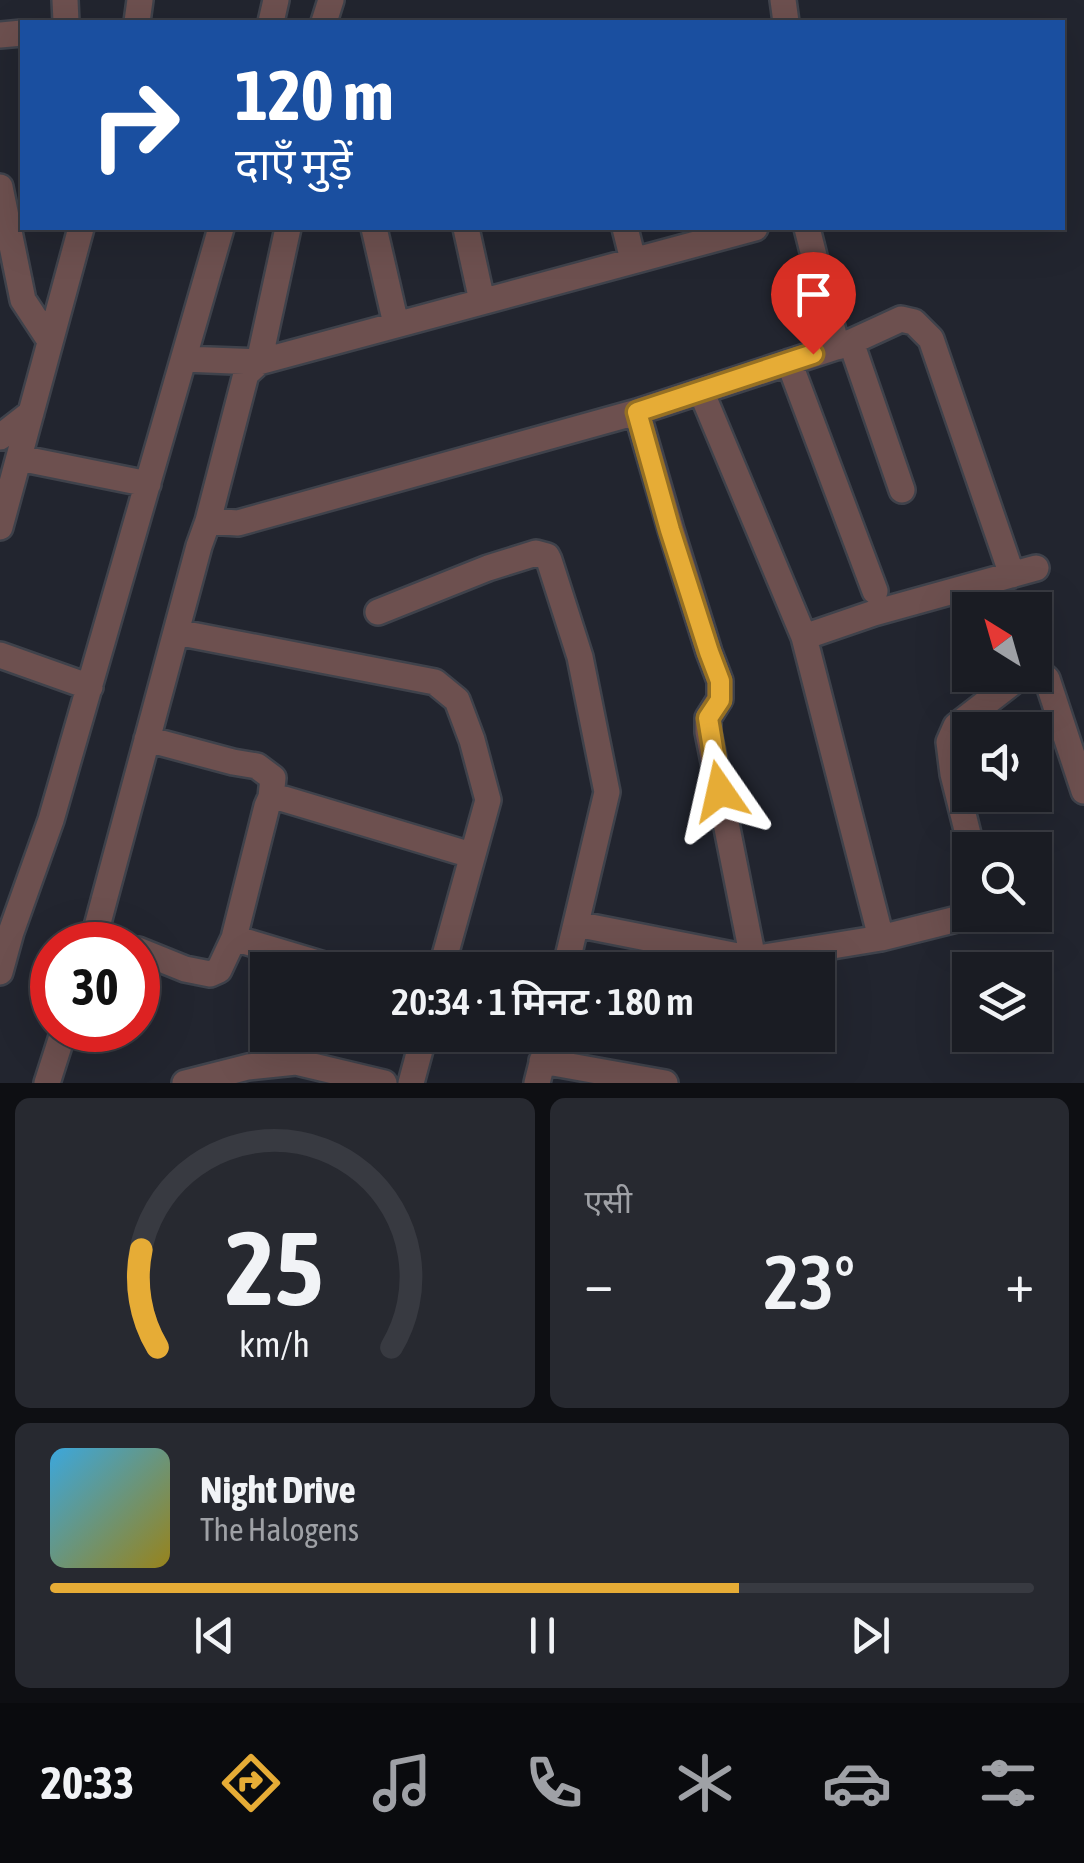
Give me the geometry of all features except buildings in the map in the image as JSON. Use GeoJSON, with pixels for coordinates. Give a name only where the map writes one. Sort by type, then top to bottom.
{"type":"FeatureCollection","features":[{"type":"Feature","properties":{"kind":"street"},"geometry":{"type":"LineString","coordinates":[[0,187],[24,300],[50,341]]}},
{"type":"Feature","properties":{"kind":"street"},"geometry":{"type":"LineString","coordinates":[[0,527],[80,230]]}},
{"type":"Feature","properties":{"kind":"street"},"geometry":{"type":"LineString","coordinates":[[0,972],[6,931],[51,820],[219,230]]}},
{"type":"Feature","properties":{"kind":"street"},"geometry":{"type":"LineString","coordinates":[[98,922],[246,374],[260,362],[288,230]]}},
{"type":"Feature","properties":{"kind":"street"},"geometry":{"type":"LineString","coordinates":[[374,230],[396,324]]}},
{"type":"Feature","properties":{"kind":"street"},"geometry":{"type":"LineString","coordinates":[[466,230],[482,301]]}},
{"type":"Feature","properties":{"kind":"street"},"geometry":{"type":"LineString","coordinates":[[626,230],[633,260]]}},
{"type":"Feature","properties":{"kind":"street"},"geometry":{"type":"LineString","coordinates":[[184,359],[260,362],[633,260],[705,234],[738,230]]}},
{"type":"Feature","properties":{"kind":"street"},"geometry":{"type":"LineString","coordinates":[[808,230],[844,344],[902,490]]}},
{"type":"Feature","properties":{"kind":"street"},"geometry":{"type":"LineString","coordinates":[[208,521],[238,523],[637,412],[844,344],[901,319],[914,322],[930,339],[1024,571],[804,637]]}},
{"type":"Feature","properties":{"kind":"street"},"geometry":{"type":"LineString","coordinates":[[789,362],[874,591]]}},
{"type":"Feature","properties":{"kind":"street"},"geometry":{"type":"LineString","coordinates":[[701,391],[804,637],[881,938]]}},
{"type":"Feature","properties":{"kind":"street"},"geometry":{"type":"LineString","coordinates":[[637,412],[670,530],[720,681],[720,700],[708,718],[708,732],[752,952]]}},
{"type":"Feature","properties":{"kind":"street"},"geometry":{"type":"LineString","coordinates":[[0,436],[32,413]]}},
{"type":"Feature","properties":{"kind":"street"},"geometry":{"type":"LineString","coordinates":[[19,458],[148,484]]}},
{"type":"Feature","properties":{"kind":"street"},"geometry":{"type":"LineString","coordinates":[[378,612],[488,568],[536,553],[547,556],[580,657],[607,792],[569,952]]}},
{"type":"Feature","properties":{"kind":"street"},"geometry":{"type":"LineString","coordinates":[[176,632],[434,682],[457,700],[488,800],[446,952]]}},
{"type":"Feature","properties":{"kind":"street"},"geometry":{"type":"LineString","coordinates":[[0,655],[90,686]]}},
{"type":"Feature","properties":{"kind":"street"},"geometry":{"type":"LineString","coordinates":[[968,832],[949,742],[956,726],[1000,692]]}},
{"type":"Feature","properties":{"kind":"street"},"geometry":{"type":"LineString","coordinates":[[1051,692],[1084,792]]}},
{"type":"Feature","properties":{"kind":"street"},"geometry":{"type":"LineString","coordinates":[[147,739],[257,766],[272,778],[272,797],[234,938],[219,970],[210,974],[160,959]]}},
{"type":"Feature","properties":{"kind":"street"},"geometry":{"type":"LineString","coordinates":[[272,797],[471,855]]}},
{"type":"Feature","properties":{"kind":"street"},"geometry":{"type":"LineString","coordinates":[[796,952],[881,938],[952,920]]}},
{"type":"Feature","properties":{"kind":"street"},"geometry":{"type":"LineString","coordinates":[[576,924],[718,952]]}},
{"type":"Feature","properties":{"kind":"street"},"geometry":{"type":"LineString","coordinates":[[234,938],[280,952]]}},
{"type":"Feature","properties":{"kind":"street"},"geometry":{"type":"LineString","coordinates":[[47,1083],[57,1052]]}},
{"type":"Feature","properties":{"kind":"street"},"geometry":{"type":"LineString","coordinates":[[411,1083],[419,1052]]}},
{"type":"Feature","properties":{"kind":"street"},"geometry":{"type":"LineString","coordinates":[[185,1083],[248,1067],[296,1062],[384,1083]]}},
{"type":"Feature","properties":{"kind":"street"},"geometry":{"type":"LineString","coordinates":[[540,1072],[665,1083]]}},
{"type":"Feature","properties":{"kind":"route"},"geometry":{"type":"LineString","coordinates":[[720,791],[708,732],[708,718],[720,700],[720,681],[670,530],[637,412],[813,354]]}}]}
